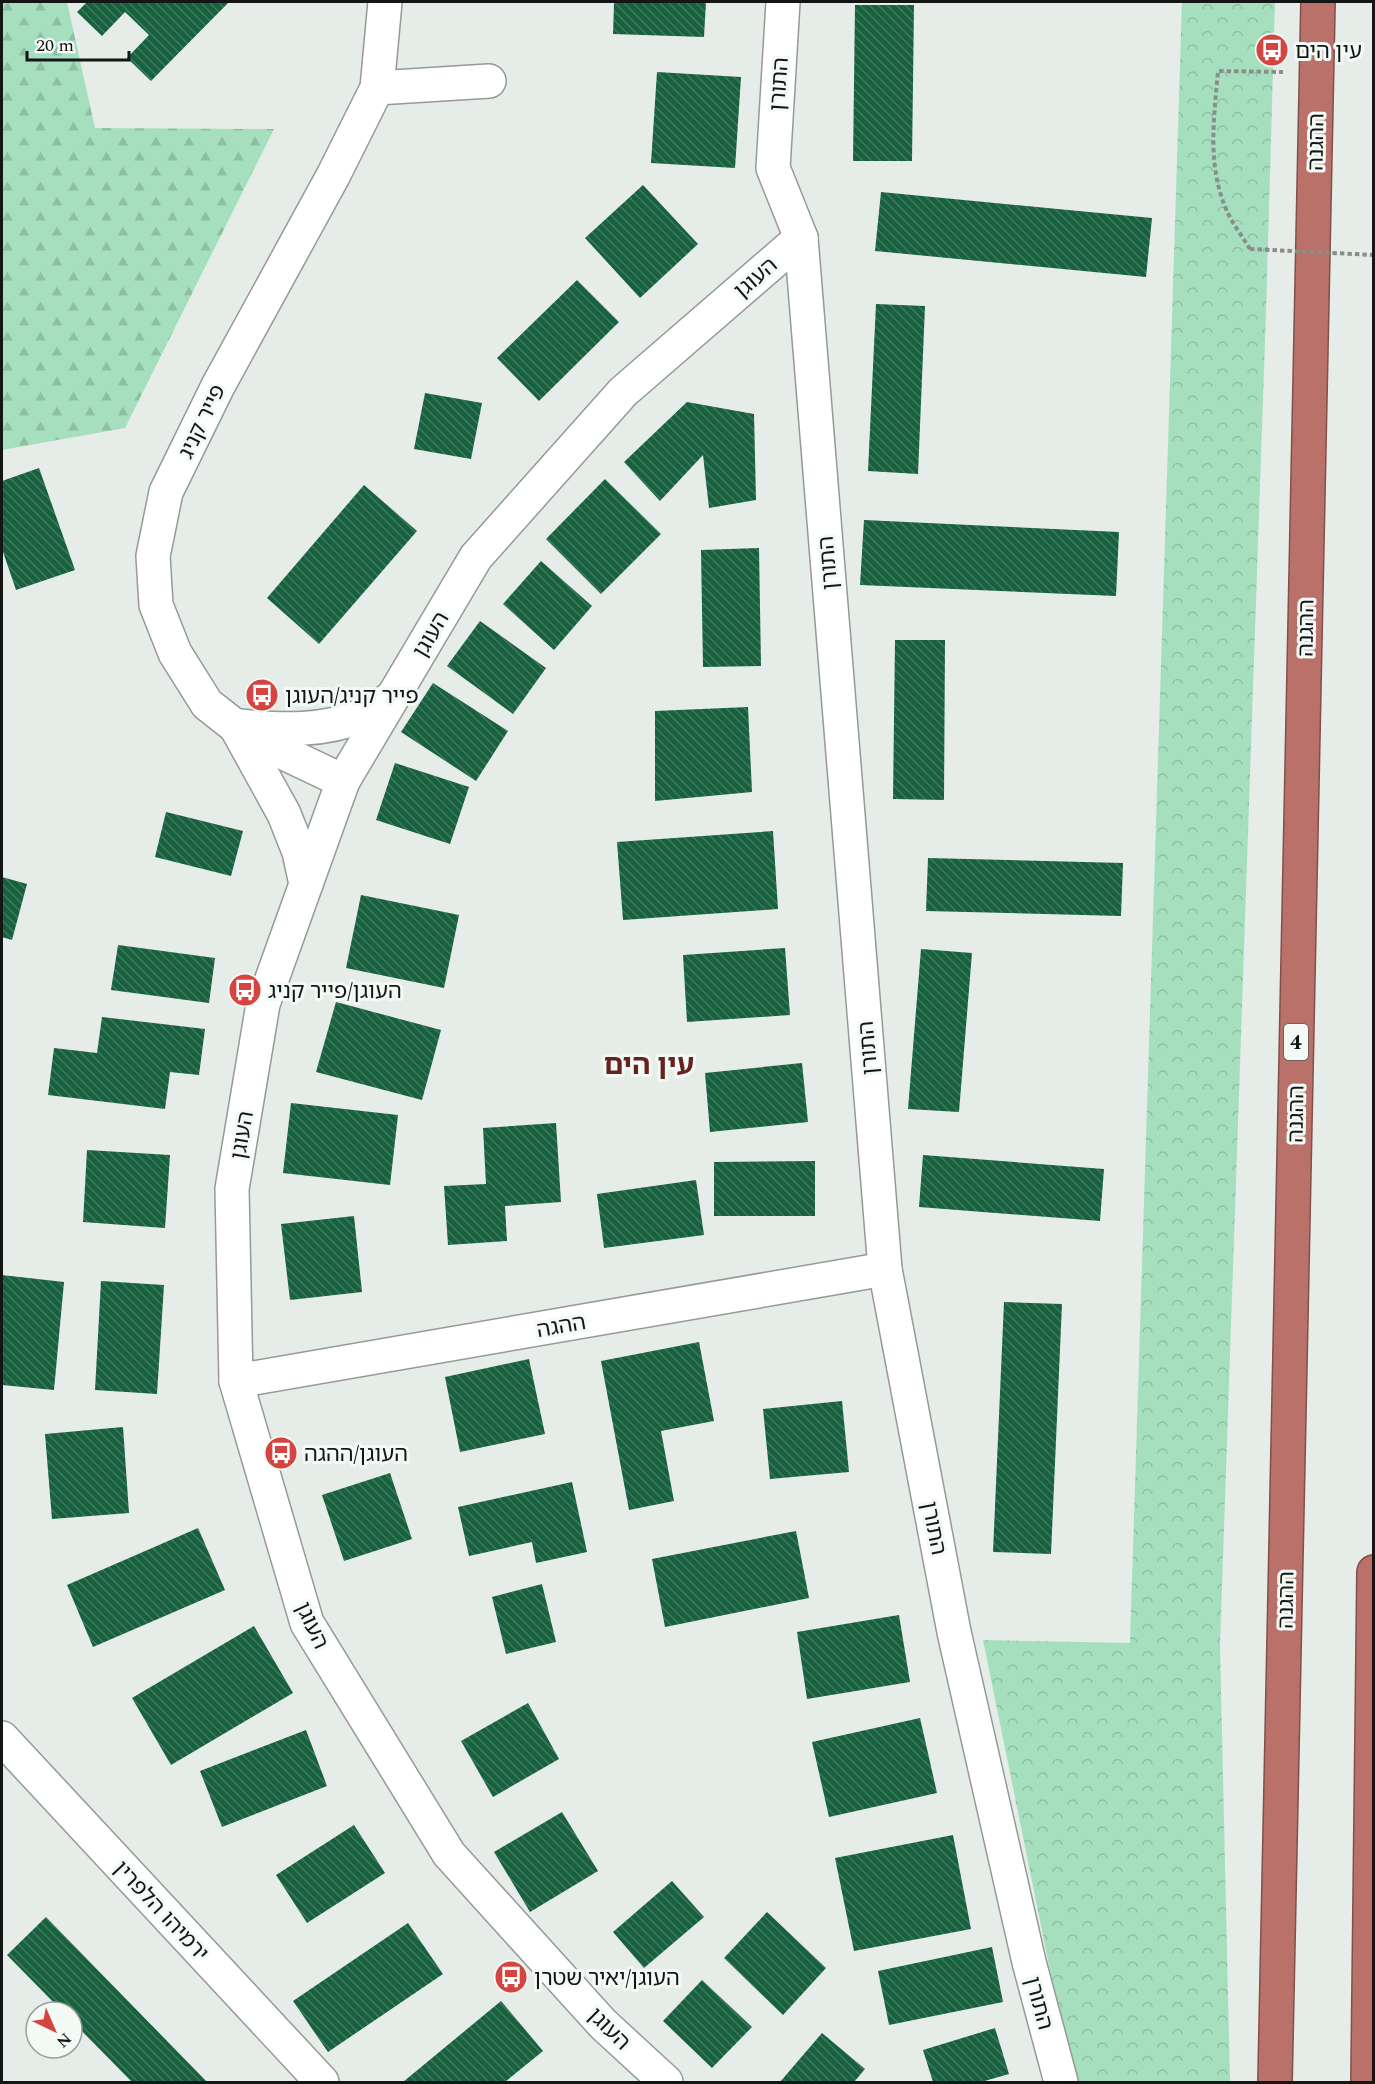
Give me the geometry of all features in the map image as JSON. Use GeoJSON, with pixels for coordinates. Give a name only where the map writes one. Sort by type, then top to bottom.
{"type":"FeatureCollection","features":[{"type":"Feature","properties":{"kind":"highway","name":"ההגנה"},"geometry":{"type":"LineString","coordinates":[[1275,2082],[1318,2]]}},
{"type":"Feature","properties":{"kind":"highway"},"geometry":{"type":"LineString","coordinates":[[1368,2082],[1374,1572]]}},
{"type":"Feature","properties":{"kind":"street","name":"פייר קניג"},"geometry":{"type":"LineString","coordinates":[[343,781],[265,744],[235,726],[207,704],[175,653],[156,605],[153,556],[166,492],[218,386],[333,176],[377,88],[384,2]]}},
{"type":"Feature","properties":{"kind":"street","name":"התורן"},"geometry":{"type":"LineString","coordinates":[[783,2],[773,168],[801,238],[885,1269],[954,1632],[1029,1962],[1061,2082]]}},
{"type":"Feature","properties":{"kind":"street"},"geometry":{"type":"LineString","coordinates":[[377,88],[489,81]]}},
{"type":"Feature","properties":{"kind":"street","name":"העוגן"},"geometry":{"type":"LineString","coordinates":[[666,2082],[603,2024],[449,1854],[307,1623],[236,1381],[232,1188],[263,1004],[343,781],[476,557],[615,400],[801,238]]}},
{"type":"Feature","properties":{"kind":"street"},"geometry":{"type":"LineString","coordinates":[[235,726],[271,729],[336,724],[363,715],[392,698]]}},
{"type":"Feature","properties":{"kind":"street"},"geometry":{"type":"LineString","coordinates":[[235,726],[284,814],[299,852],[306,884]]}},
{"type":"Feature","properties":{"kind":"street","name":"ההגה"},"geometry":{"type":"LineString","coordinates":[[236,1381],[885,1269]]}},
{"type":"Feature","properties":{"kind":"street","name":"ירמיהו הלפרין"},"geometry":{"type":"LineString","coordinates":[[2,1737],[322,2082]]}},
{"type":"Feature","properties":{"kind":"path"},"geometry":{"type":"LineString","coordinates":[[1316,73],[1218,71],[1212,138],[1217,180],[1227,210],[1250,249],[1374,255]]}},
{"type":"Feature","properties":{"kind":"green space"},"geometry":{"type":"Polygon","coordinates":[[[2,2],[67,2],[95,128],[274,129],[125,428],[2,450],[2,2]]]}},
{"type":"Feature","properties":{"kind":"green space"},"geometry":{"type":"Polygon","coordinates":[[[1182,2],[1275,2],[1220,1645],[1230,2082],[1076,2082],[1050,1970],[983,1640],[1130,1643],[1182,2]]]}},
{"type":"Feature","properties":{"kind":"building"},"geometry":{"type":"Polygon","coordinates":[[[87,2],[229,2],[151,81],[127,58],[149,35],[125,12],[102,36],[77,12],[87,2]]]}},
{"type":"Feature","properties":{"kind":"building"},"geometry":{"type":"Polygon","coordinates":[[[614,2],[706,2],[704,37],[613,34],[614,2]]]}},
{"type":"Feature","properties":{"kind":"building"},"geometry":{"type":"Polygon","coordinates":[[[855,5],[914,5],[912,161],[853,161],[855,5]]]}},
{"type":"Feature","properties":{"kind":"building"},"geometry":{"type":"Polygon","coordinates":[[[657,72],[741,77],[735,168],[651,163],[657,72]]]}},
{"type":"Feature","properties":{"kind":"building"},"geometry":{"type":"Polygon","coordinates":[[[643,185],[698,244],[640,298],[585,238],[643,185]]]}},
{"type":"Feature","properties":{"kind":"building"},"geometry":{"type":"Polygon","coordinates":[[[881,192],[1152,218],[1146,277],[875,251],[881,192]]]}},
{"type":"Feature","properties":{"kind":"building"},"geometry":{"type":"Polygon","coordinates":[[[577,280],[619,322],[539,401],[497,358],[577,280]]]}},
{"type":"Feature","properties":{"kind":"building"},"geometry":{"type":"Polygon","coordinates":[[[876,304],[925,306],[918,474],[868,471],[876,304]]]}},
{"type":"Feature","properties":{"kind":"building"},"geometry":{"type":"Polygon","coordinates":[[[425,393],[482,403],[471,459],[414,449],[425,393]]]}},
{"type":"Feature","properties":{"kind":"building"},"geometry":{"type":"Polygon","coordinates":[[[687,402],[754,414],[756,500],[709,508],[703,455],[660,501],[624,462],[687,402]]]}},
{"type":"Feature","properties":{"kind":"building"},"geometry":{"type":"Polygon","coordinates":[[[39,468],[75,570],[16,590],[2,549],[2,481],[39,468]]]}},
{"type":"Feature","properties":{"kind":"building"},"geometry":{"type":"Polygon","coordinates":[[[605,479],[661,534],[601,594],[546,539],[605,479]]]}},
{"type":"Feature","properties":{"kind":"building"},"geometry":{"type":"Polygon","coordinates":[[[364,485],[417,531],[319,644],[267,598],[364,485]]]}},
{"type":"Feature","properties":{"kind":"building"},"geometry":{"type":"Polygon","coordinates":[[[864,520],[1119,532],[1116,596],[860,585],[864,520]]]}},
{"type":"Feature","properties":{"kind":"building"},"geometry":{"type":"Polygon","coordinates":[[[759,548],[761,666],[703,667],[701,550],[759,548]]]}},
{"type":"Feature","properties":{"kind":"building"},"geometry":{"type":"Polygon","coordinates":[[[541,561],[592,606],[554,650],[503,604],[541,561]]]}},
{"type":"Feature","properties":{"kind":"building"},"geometry":{"type":"Polygon","coordinates":[[[480,621],[546,668],[513,714],[447,666],[480,621]]]}},
{"type":"Feature","properties":{"kind":"building"},"geometry":{"type":"Polygon","coordinates":[[[895,640],[945,640],[944,800],[893,799],[895,640]]]}},
{"type":"Feature","properties":{"kind":"building"},"geometry":{"type":"Polygon","coordinates":[[[433,683],[508,731],[476,781],[401,732],[433,683]]]}},
{"type":"Feature","properties":{"kind":"building"},"geometry":{"type":"Polygon","coordinates":[[[748,707],[752,792],[655,801],[655,711],[748,707]]]}},
{"type":"Feature","properties":{"kind":"building"},"geometry":{"type":"Polygon","coordinates":[[[395,763],[469,787],[450,844],[376,820],[395,763]]]}},
{"type":"Feature","properties":{"kind":"building"},"geometry":{"type":"Polygon","coordinates":[[[166,812],[243,831],[231,876],[155,857],[166,812]]]}},
{"type":"Feature","properties":{"kind":"building"},"geometry":{"type":"Polygon","coordinates":[[[773,831],[778,909],[623,920],[617,842],[773,831]]]}},
{"type":"Feature","properties":{"kind":"building"},"geometry":{"type":"Polygon","coordinates":[[[928,858],[1123,863],[1121,916],[926,911],[928,858]]]}},
{"type":"Feature","properties":{"kind":"building"},"geometry":{"type":"Polygon","coordinates":[[[2,877],[27,884],[12,940],[2,937],[2,877]]]}},
{"type":"Feature","properties":{"kind":"building"},"geometry":{"type":"Polygon","coordinates":[[[361,895],[459,915],[444,988],[346,968],[361,895]]]}},
{"type":"Feature","properties":{"kind":"building"},"geometry":{"type":"Polygon","coordinates":[[[118,945],[215,958],[209,1003],[111,990],[118,945]]]}},
{"type":"Feature","properties":{"kind":"building"},"geometry":{"type":"Polygon","coordinates":[[[785,948],[790,1015],[687,1022],[683,955],[785,948]]]}},
{"type":"Feature","properties":{"kind":"building"},"geometry":{"type":"Polygon","coordinates":[[[921,949],[972,953],[959,1112],[908,1109],[921,949]]]}},
{"type":"Feature","properties":{"kind":"building"},"geometry":{"type":"Polygon","coordinates":[[[336,1002],[441,1030],[422,1100],[316,1072],[336,1002]]]}},
{"type":"Feature","properties":{"kind":"building"},"geometry":{"type":"Polygon","coordinates":[[[102,1017],[205,1029],[199,1075],[170,1072],[165,1109],[48,1095],[54,1048],[97,1053],[102,1017]]]}},
{"type":"Feature","properties":{"kind":"building"},"geometry":{"type":"Polygon","coordinates":[[[802,1063],[808,1122],[710,1132],[705,1073],[802,1063]]]}},
{"type":"Feature","properties":{"kind":"building"},"geometry":{"type":"Polygon","coordinates":[[[291,1103],[398,1115],[390,1185],[283,1173],[291,1103]]]}},
{"type":"Feature","properties":{"kind":"building"},"geometry":{"type":"Polygon","coordinates":[[[556,1123],[561,1202],[505,1206],[507,1241],[448,1245],[444,1186],[486,1184],[483,1128],[556,1123]]]}},
{"type":"Feature","properties":{"kind":"building"},"geometry":{"type":"Polygon","coordinates":[[[87,1150],[170,1155],[165,1228],[83,1222],[87,1150]]]}},
{"type":"Feature","properties":{"kind":"building"},"geometry":{"type":"Polygon","coordinates":[[[923,1155],[1104,1169],[1100,1221],[919,1207],[923,1155]]]}},
{"type":"Feature","properties":{"kind":"building"},"geometry":{"type":"Polygon","coordinates":[[[815,1161],[815,1216],[714,1216],[714,1162],[815,1161]]]}},
{"type":"Feature","properties":{"kind":"building"},"geometry":{"type":"Polygon","coordinates":[[[696,1180],[704,1235],[604,1248],[597,1194],[696,1180]]]}},
{"type":"Feature","properties":{"kind":"building"},"geometry":{"type":"Polygon","coordinates":[[[354,1216],[362,1292],[290,1300],[281,1224],[354,1216]]]}},
{"type":"Feature","properties":{"kind":"building"},"geometry":{"type":"Polygon","coordinates":[[[2,1275],[64,1282],[54,1390],[2,1385],[2,1275]]]}},
{"type":"Feature","properties":{"kind":"building"},"geometry":{"type":"Polygon","coordinates":[[[101,1281],[164,1285],[157,1394],[95,1390],[101,1281]]]}},
{"type":"Feature","properties":{"kind":"building"},"geometry":{"type":"Polygon","coordinates":[[[1004,1302],[1062,1304],[1051,1554],[993,1552],[1004,1302]]]}},
{"type":"Feature","properties":{"kind":"building"},"geometry":{"type":"Polygon","coordinates":[[[699,1342],[714,1421],[661,1431],[674,1501],[629,1510],[601,1361],[699,1342]]]}},
{"type":"Feature","properties":{"kind":"building"},"geometry":{"type":"Polygon","coordinates":[[[529,1359],[545,1434],[460,1452],[445,1377],[529,1359]]]}},
{"type":"Feature","properties":{"kind":"building"},"geometry":{"type":"Polygon","coordinates":[[[842,1401],[849,1472],[770,1479],[763,1409],[842,1401]]]}},
{"type":"Feature","properties":{"kind":"building"},"geometry":{"type":"Polygon","coordinates":[[[123,1427],[129,1513],[52,1519],[45,1434],[123,1427]]]}},
{"type":"Feature","properties":{"kind":"building"},"geometry":{"type":"Polygon","coordinates":[[[390,1473],[412,1539],[344,1561],[322,1495],[390,1473]]]}},
{"type":"Feature","properties":{"kind":"building"},"geometry":{"type":"Polygon","coordinates":[[[572,1482],[587,1552],[536,1563],[532,1542],[469,1556],[458,1507],[572,1482]]]}},
{"type":"Feature","properties":{"kind":"building"},"geometry":{"type":"Polygon","coordinates":[[[198,1528],[225,1590],[93,1647],[67,1585],[198,1528]]]}},
{"type":"Feature","properties":{"kind":"building"},"geometry":{"type":"Polygon","coordinates":[[[796,1531],[809,1598],[665,1627],[652,1559],[796,1531]]]}},
{"type":"Feature","properties":{"kind":"building"},"geometry":{"type":"Polygon","coordinates":[[[542,1584],[556,1642],[506,1654],[492,1597],[542,1584]]]}},
{"type":"Feature","properties":{"kind":"building"},"geometry":{"type":"Polygon","coordinates":[[[899,1615],[910,1682],[807,1699],[797,1632],[899,1615]]]}},
{"type":"Feature","properties":{"kind":"building"},"geometry":{"type":"Polygon","coordinates":[[[254,1626],[293,1693],[171,1765],[132,1698],[254,1626]]]}},
{"type":"Feature","properties":{"kind":"building"},"geometry":{"type":"Polygon","coordinates":[[[528,1703],[559,1759],[493,1797],[461,1741],[528,1703]]]}},
{"type":"Feature","properties":{"kind":"building"},"geometry":{"type":"Polygon","coordinates":[[[920,1718],[937,1793],[829,1817],[812,1742],[920,1718]]]}},
{"type":"Feature","properties":{"kind":"building"},"geometry":{"type":"Polygon","coordinates":[[[306,1730],[327,1786],[222,1827],[200,1771],[306,1730]]]}},
{"type":"Feature","properties":{"kind":"building"},"geometry":{"type":"Polygon","coordinates":[[[562,1812],[598,1871],[530,1912],[494,1852],[562,1812]]]}},
{"type":"Feature","properties":{"kind":"building"},"geometry":{"type":"Polygon","coordinates":[[[354,1825],[385,1873],[307,1923],[276,1875],[354,1825]]]}},
{"type":"Feature","properties":{"kind":"building"},"geometry":{"type":"Polygon","coordinates":[[[953,1835],[971,1929],[854,1951],[835,1858],[953,1835]]]}},
{"type":"Feature","properties":{"kind":"building"},"geometry":{"type":"Polygon","coordinates":[[[672,1881],[704,1917],[644,1968],[613,1932],[672,1881]]]}},
{"type":"Feature","properties":{"kind":"building"},"geometry":{"type":"Polygon","coordinates":[[[767,1912],[826,1968],[783,2015],[724,1958],[767,1912]]]}},
{"type":"Feature","properties":{"kind":"building"},"geometry":{"type":"Polygon","coordinates":[[[46,1917],[207,2082],[132,2082],[84,2033],[84,2000],[51,2000],[7,1955],[46,1917]]]}},
{"type":"Feature","properties":{"kind":"building"},"geometry":{"type":"Polygon","coordinates":[[[408,1923],[443,1974],[328,2052],[293,2001],[408,1923]]]}},
{"type":"Feature","properties":{"kind":"building"},"geometry":{"type":"Polygon","coordinates":[[[992,1947],[1003,2002],[889,2025],[878,1971],[992,1947]]]}},
{"type":"Feature","properties":{"kind":"building"},"geometry":{"type":"Polygon","coordinates":[[[702,1980],[752,2027],[712,2068],[663,2021],[702,1980]]]}},
{"type":"Feature","properties":{"kind":"building"},"geometry":{"type":"Polygon","coordinates":[[[501,2001],[543,2051],[505,2082],[403,2082],[501,2001]]]}},
{"type":"Feature","properties":{"kind":"building"},"geometry":{"type":"Polygon","coordinates":[[[995,2028],[1009,2074],[981,2082],[933,2082],[923,2050],[995,2028]]]}},
{"type":"Feature","properties":{"kind":"building"},"geometry":{"type":"Polygon","coordinates":[[[822,2033],[865,2069],[854,2082],[780,2082],[822,2033]]]}},
{"type":"Feature","properties":{"kind":"place","name":"עין הים"},"geometry":{"type":"Point","coordinates":[1272,50]}},
{"type":"Feature","properties":{"kind":"place","name":"פייר קניג/העוגן"},"geometry":{"type":"Point","coordinates":[262,695]}},
{"type":"Feature","properties":{"kind":"place","name":"העוגן/פייר קניג"},"geometry":{"type":"Point","coordinates":[245,990]}},
{"type":"Feature","properties":{"kind":"place","name":"העוגן/ההגה"},"geometry":{"type":"Point","coordinates":[281,1453]}},
{"type":"Feature","properties":{"kind":"place","name":"העוגן/יאיר שטרן"},"geometry":{"type":"Point","coordinates":[511,1977]}},
{"type":"Feature","properties":{"kind":"district","name":"עין הים"},"geometry":{"type":"Point","coordinates":[649,1064]}}]}
